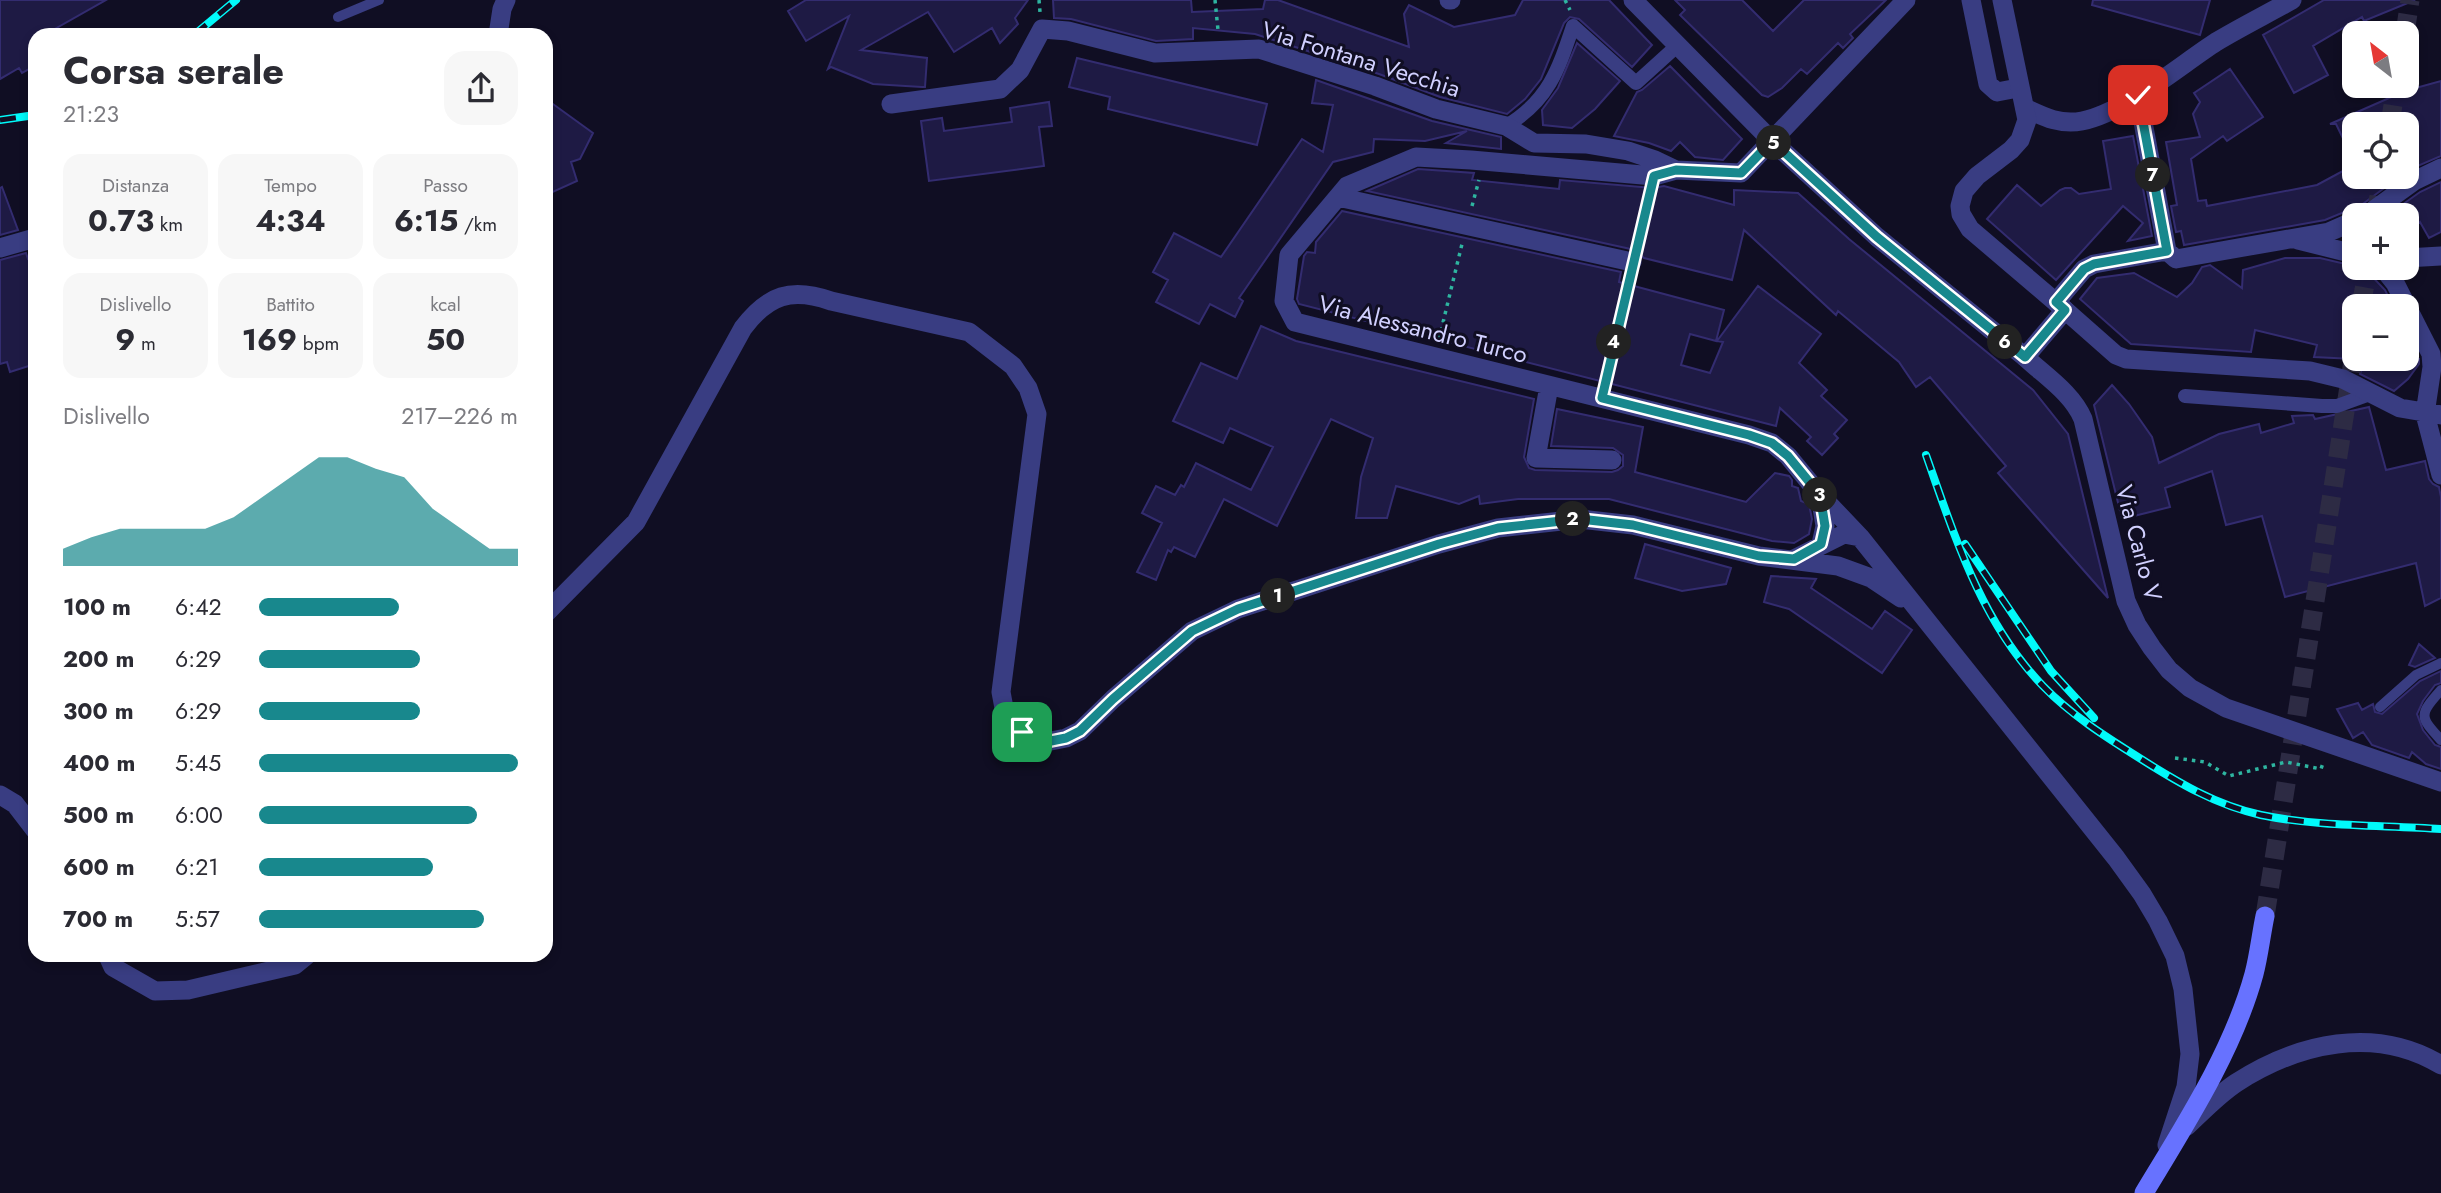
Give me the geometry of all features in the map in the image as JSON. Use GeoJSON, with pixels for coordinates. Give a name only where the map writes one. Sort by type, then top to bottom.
{"type":"FeatureCollection","features":[{"type":"Feature","properties":{"kind":"main road"},"geometry":{"type":"LineString","coordinates":[[2148,1187],[2186,1126],[2235,1026],[2254,974],[2265,916]]}},
{"type":"Feature","properties":{"kind":"street"},"geometry":{"type":"LineString","coordinates":[[499,28],[506,0]]}},
{"type":"Feature","properties":{"kind":"street","name":"Via Alessandro Turco"},"geometry":{"type":"LineString","coordinates":[[1906,0],[1741,173],[1676,170],[1654,176],[1416,157],[1347,186],[1289,255],[1284,301],[1295,322],[1749,435],[1772,443],[1788,456],[1860,537],[2026,743],[2142,894],[2175,956],[2183,989],[2190,1054],[2186,1087],[2173,1130],[2148,1187]]}},
{"type":"Feature","properties":{"kind":"street"},"geometry":{"type":"LineString","coordinates":[[1971,0],[1988,84],[1997,92],[2018,88]]}},
{"type":"Feature","properties":{"kind":"street"},"geometry":{"type":"LineString","coordinates":[[2002,0],[2026,120],[2020,140],[1977,176],[1964,191],[1961,214],[1970,229],[2116,355],[2126,359],[2311,371],[2343,379],[2400,408],[2433,415]]}},
{"type":"Feature","properties":{"kind":"street"},"geometry":{"type":"LineString","coordinates":[[2025,108],[2057,122],[2083,121],[2111,111],[2219,41],[2292,0]]}},
{"type":"Feature","properties":{"kind":"street","name":"Via Carlo V"},"geometry":{"type":"LineString","coordinates":[[1635,1],[1772,141],[1877,237],[2025,357],[2071,399],[2083,419],[2126,601],[2137,625],[2169,670],[2189,688],[2226,708],[2441,782]]}},
{"type":"Feature","properties":{"kind":"street"},"geometry":{"type":"LineString","coordinates":[[1506,127],[1543,97],[1560,63],[1573,26],[1636,83],[1678,45]]}},
{"type":"Feature","properties":{"kind":"street","name":"Via Fontana Vecchia"},"geometry":{"type":"LineString","coordinates":[[891,104],[1000,89],[1020,70],[1042,29],[1068,31],[1155,53],[1259,49],[1375,86],[1436,109],[1506,127],[1534,143],[1586,144],[1628,151],[1676,170]]}},
{"type":"Feature","properties":{"kind":"street"},"geometry":{"type":"LineString","coordinates":[[2138,95],[2167,251],[2176,259],[2329,232],[2342,226]]}},
{"type":"Feature","properties":{"kind":"street"},"geometry":{"type":"LineString","coordinates":[[2384,203],[2414,181],[2441,168]]}},
{"type":"Feature","properties":{"kind":"street"},"geometry":{"type":"LineString","coordinates":[[1338,197],[1632,261]]}},
{"type":"Feature","properties":{"kind":"street"},"geometry":{"type":"LineString","coordinates":[[2290,238],[2342,251]]}},
{"type":"Feature","properties":{"kind":"street"},"geometry":{"type":"LineString","coordinates":[[0,248],[28,239]]}},
{"type":"Feature","properties":{"kind":"street"},"geometry":{"type":"LineString","coordinates":[[2025,357],[2084,269],[2094,264],[2167,251]]}},
{"type":"Feature","properties":{"kind":"street"},"geometry":{"type":"LineString","coordinates":[[2419,257],[2441,256]]}},
{"type":"Feature","properties":{"kind":"street"},"geometry":{"type":"LineString","coordinates":[[2392,280],[2431,354],[2433,415],[2441,475]]}},
{"type":"Feature","properties":{"kind":"street"},"geometry":{"type":"LineString","coordinates":[[553,606],[636,522],[743,328],[755,312],[772,300],[791,294],[811,294],[831,301],[969,332],[1013,366],[1028,388],[1037,414],[1001,692],[1004,708],[1011,721],[1022,732],[1036,739],[1051,741],[1080,731],[1192,631],[1238,609],[1439,544],[1498,528],[1580,519],[1633,525],[1759,556],[1838,566],[1871,578],[1914,606]]}},
{"type":"Feature","properties":{"kind":"street"},"geometry":{"type":"LineString","coordinates":[[1549,386],[1536,458],[1612,460]]}},
{"type":"Feature","properties":{"kind":"street"},"geometry":{"type":"LineString","coordinates":[[2185,396],[2337,406],[2370,394]]}},
{"type":"Feature","properties":{"kind":"street"},"geometry":{"type":"LineString","coordinates":[[1820,495],[1825,526],[1821,544]]}},
{"type":"Feature","properties":{"kind":"street"},"geometry":{"type":"LineString","coordinates":[[1794,559],[1844,534],[1860,537],[1854,552],[1838,566]]}},
{"type":"Feature","properties":{"kind":"street"},"geometry":{"type":"LineString","coordinates":[[0,795],[15,804],[28,821]]}},
{"type":"Feature","properties":{"kind":"street"},"geometry":{"type":"LineString","coordinates":[[111,962],[113,967],[155,991],[188,990],[299,962]]}},
{"type":"Feature","properties":{"kind":"street"},"geometry":{"type":"LineString","coordinates":[[2186,1126],[2235,1084],[2287,1056],[2310,1048],[2367,1041],[2412,1050],[2441,1065]]}},
{"type":"Feature","properties":{"kind":"lane"},"geometry":{"type":"LineString","coordinates":[[338,17],[379,0]]}},
{"type":"Feature","properties":{"kind":"lane"},"geometry":{"type":"LineString","coordinates":[[2380,707],[2416,675],[2441,663]]}},
{"type":"Feature","properties":{"kind":"lane"},"geometry":{"type":"LineString","coordinates":[[2441,690],[2425,708],[2423,716],[2441,740]]}},
{"type":"Feature","properties":{"kind":"path"},"geometry":{"type":"LineString","coordinates":[[1215,0],[1219,50]]}},
{"type":"Feature","properties":{"kind":"path"},"geometry":{"type":"LineString","coordinates":[[1434,358],[1485,161]]}},
{"type":"Feature","properties":{"kind":"path"},"geometry":{"type":"LineString","coordinates":[[1602,398],[1654,176]]}},
{"type":"Feature","properties":{"kind":"path"},"geometry":{"type":"LineString","coordinates":[[2175,758],[2205,762],[2230,776],[2286,762],[2321,769],[2323,762]]}},
{"type":"Feature","properties":{"kind":"building"},"geometry":{"type":"Polygon","coordinates":[[[0,0],[106,0],[56,28],[28,28],[28,70],[22,73],[19,68],[0,79],[0,0]]]}},
{"type":"Feature","properties":{"kind":"building"},"geometry":{"type":"Polygon","coordinates":[[[806,0],[1028,0],[1015,18],[1018,24],[1000,43],[992,28],[954,52],[928,12],[861,50],[927,58],[925,87],[922,87],[873,84],[831,67],[828,69],[849,16],[806,41],[788,11],[806,0]]]}},
{"type":"Feature","properties":{"kind":"building"},"geometry":{"type":"Polygon","coordinates":[[[1053,0],[1191,0],[1192,12],[1263,9],[1265,0],[1278,0],[1409,47],[1404,14],[1409,5],[1454,27],[1515,15],[1523,0],[1609,0],[1652,45],[1632,67],[1579,19],[1570,17],[1564,23],[1541,79],[1525,99],[1507,114],[1440,97],[1379,74],[1255,34],[1193,28],[1193,39],[1156,41],[1071,19],[1054,18],[1053,0]]]}},
{"type":"Feature","properties":{"kind":"building"},"geometry":{"type":"Polygon","coordinates":[[[1675,0],[1742,0],[1773,31],[1804,0],[1886,0],[1850,34],[1853,38],[1843,48],[1838,43],[1807,74],[1801,69],[1782,88],[1768,97],[1762,95],[1680,15],[1685,10],[1675,0]]]}},
{"type":"Feature","properties":{"kind":"building"},"geometry":{"type":"Polygon","coordinates":[[[2093,0],[2210,0],[2200,35],[2092,5],[2093,0]]]}},
{"type":"Feature","properties":{"kind":"building"},"geometry":{"type":"Polygon","coordinates":[[[2324,0],[2415,0],[2364,21],[2362,17],[2355,21],[2342,21],[2342,29],[2313,46],[2328,75],[2294,93],[2263,35],[2324,0]]]}},
{"type":"Feature","properties":{"kind":"building"},"geometry":{"type":"Polygon","coordinates":[[[1577,43],[1620,81],[1595,109],[1572,128],[1543,125],[1542,110],[1558,88],[1577,43]]]}},
{"type":"Feature","properties":{"kind":"building"},"geometry":{"type":"Polygon","coordinates":[[[1077,58],[1267,104],[1257,145],[1108,109],[1110,97],[1069,87],[1077,58]]]}},
{"type":"Feature","properties":{"kind":"building"},"geometry":{"type":"Polygon","coordinates":[[[1670,66],[1742,139],[1723,160],[1695,157],[1680,142],[1671,151],[1649,143],[1614,136],[1637,92],[1670,66]]]}},
{"type":"Feature","properties":{"kind":"building"},"geometry":{"type":"Polygon","coordinates":[[[2230,69],[2263,117],[2227,141],[2223,136],[2191,159],[2198,201],[2206,200],[2207,206],[2317,185],[2342,171],[2342,189],[2383,189],[2364,203],[2342,203],[2342,213],[2325,220],[2184,245],[2181,231],[2176,232],[2171,206],[2177,205],[2166,142],[2200,137],[2193,114],[2200,102],[2194,93],[2230,69]]]}},
{"type":"Feature","properties":{"kind":"building"},"geometry":{"type":"Polygon","coordinates":[[[1316,80],[1432,121],[1501,137],[1501,149],[1446,143],[1467,131],[1425,141],[1374,139],[1373,152],[1333,162],[1239,298],[1243,301],[1235,317],[1210,304],[1199,324],[1156,302],[1168,280],[1153,272],[1174,233],[1221,257],[1302,139],[1323,152],[1333,105],[1312,103],[1316,80]]]}},
{"type":"Feature","properties":{"kind":"building"},"geometry":{"type":"Polygon","coordinates":[[[2441,81],[2441,156],[2419,165],[2419,112],[2357,112],[2389,98],[2419,98],[2419,87],[2441,81]]]}},
{"type":"Feature","properties":{"kind":"building"},"geometry":{"type":"Polygon","coordinates":[[[1049,102],[1052,126],[1039,127],[1044,166],[929,181],[921,121],[942,118],[944,131],[1012,122],[1010,108],[1049,102]]]}},
{"type":"Feature","properties":{"kind":"building"},"geometry":{"type":"Polygon","coordinates":[[[553,104],[593,133],[580,159],[571,162],[577,181],[553,192],[553,104]]]}},
{"type":"Feature","properties":{"kind":"building"},"geometry":{"type":"Polygon","coordinates":[[[2342,119],[2342,136],[2336,124],[2330,124],[2342,119]]]}},
{"type":"Feature","properties":{"kind":"building"},"geometry":{"type":"Polygon","coordinates":[[[2133,136],[2152,236],[2128,241],[2143,223],[2123,206],[2056,280],[1987,219],[2017,185],[2041,206],[2065,188],[2071,188],[2079,194],[2111,189],[2103,141],[2133,136]]]}},
{"type":"Feature","properties":{"kind":"building"},"geometry":{"type":"Polygon","coordinates":[[[1418,169],[1474,173],[1472,180],[1559,189],[1560,180],[1653,188],[1664,186],[1734,205],[1734,190],[1798,193],[1849,239],[2033,390],[2068,434],[2108,598],[1998,473],[2006,466],[1930,377],[1916,387],[1899,362],[1838,311],[1836,315],[1744,230],[1732,280],[1644,258],[1635,250],[1367,191],[1418,169]]]}},
{"type":"Feature","properties":{"kind":"building"},"geometry":{"type":"Polygon","coordinates":[[[2441,182],[2441,232],[2429,238],[2419,223],[2419,203],[2405,203],[2441,182]]]}},
{"type":"Feature","properties":{"kind":"building"},"geometry":{"type":"Polygon","coordinates":[[[2,187],[18,230],[0,235],[0,188],[2,187]]]}},
{"type":"Feature","properties":{"kind":"building"},"geometry":{"type":"Polygon","coordinates":[[[1342,211],[1621,272],[1619,282],[1724,310],[1716,341],[1690,334],[1681,365],[1710,373],[1723,342],[1717,341],[1758,286],[1821,334],[1799,363],[1827,390],[1821,396],[1847,420],[1834,434],[1838,438],[1822,455],[1807,441],[1811,437],[1780,408],[1776,426],[1299,304],[1297,299],[1304,256],[1307,252],[1315,253],[1316,242],[1342,211]]]}},
{"type":"Feature","properties":{"kind":"building"},"geometry":{"type":"Polygon","coordinates":[[[26,253],[28,259],[28,366],[10,372],[7,362],[0,364],[0,260],[26,253]]]}},
{"type":"Feature","properties":{"kind":"building"},"geometry":{"type":"Polygon","coordinates":[[[2285,258],[2320,258],[2342,263],[2342,280],[2375,280],[2387,294],[2342,294],[2342,358],[2314,357],[2317,345],[2255,330],[2251,352],[2131,344],[2080,299],[2097,278],[2134,273],[2177,297],[2192,283],[2202,267],[2210,265],[2242,288],[2243,270],[2285,258]]]}},
{"type":"Feature","properties":{"kind":"building"},"geometry":{"type":"Polygon","coordinates":[[[1261,326],[1296,341],[1534,399],[1524,457],[1529,468],[1535,470],[1612,472],[1623,466],[1623,455],[1613,448],[1551,446],[1557,409],[1643,427],[1635,472],[1746,502],[1775,473],[1789,476],[1792,486],[1798,488],[1801,501],[1809,504],[1812,519],[1809,534],[1794,543],[1772,541],[1609,499],[1518,499],[1480,504],[1479,496],[1459,504],[1396,486],[1387,518],[1356,518],[1361,477],[1373,438],[1331,419],[1277,526],[1224,499],[1195,557],[1174,547],[1171,552],[1168,550],[1156,580],[1137,572],[1162,523],[1142,513],[1156,486],[1175,495],[1181,485],[1184,487],[1196,463],[1251,490],[1273,447],[1230,428],[1223,443],[1173,421],[1201,363],[1237,379],[1261,326]]]}},
{"type":"Feature","properties":{"kind":"building"},"geometry":{"type":"Polygon","coordinates":[[[2361,371],[2414,371],[2394,391],[2360,374],[2361,371]]]}},
{"type":"Feature","properties":{"kind":"building"},"geometry":{"type":"Polygon","coordinates":[[[2112,385],[2152,437],[2159,463],[2219,434],[2259,424],[2261,433],[2294,423],[2292,416],[2313,415],[2315,419],[2369,407],[2386,470],[2425,461],[2429,479],[2439,487],[2441,598],[2425,606],[2416,563],[2285,597],[2262,516],[2226,525],[2212,471],[2165,488],[2170,507],[2122,519],[2094,405],[2112,385]]]}},
{"type":"Feature","properties":{"kind":"building"},"geometry":{"type":"Polygon","coordinates":[[[1645,544],[1731,568],[1726,584],[1682,591],[1635,578],[1645,544]]]}},
{"type":"Feature","properties":{"kind":"building"},"geometry":{"type":"Polygon","coordinates":[[[1771,576],[1816,579],[1811,588],[1872,629],[1885,611],[1912,630],[1882,673],[1789,609],[1764,602],[1771,576]]]}},
{"type":"Feature","properties":{"kind":"building"},"geometry":{"type":"Polygon","coordinates":[[[2419,644],[2435,658],[2415,667],[2409,665],[2419,644]]]}},
{"type":"Feature","properties":{"kind":"building"},"geometry":{"type":"Polygon","coordinates":[[[2441,671],[2441,683],[2435,685],[2417,714],[2423,730],[2435,745],[2441,747],[2441,769],[2426,764],[2412,752],[2409,758],[2372,745],[2363,732],[2353,738],[2337,709],[2358,703],[2362,710],[2373,704],[2375,712],[2382,714],[2420,681],[2441,671]]]}},
{"type":"Feature","properties":{"kind":"tunnel"},"geometry":{"type":"LineString","coordinates":[[2407,21],[2410,0]]}},
{"type":"Feature","properties":{"kind":"tunnel"},"geometry":{"type":"LineString","coordinates":[[2392,112],[2394,98]]}},
{"type":"Feature","properties":{"kind":"tunnel"},"geometry":{"type":"LineString","coordinates":[[2378,203],[2380,189]]}},
{"type":"Feature","properties":{"kind":"tunnel"},"geometry":{"type":"LineString","coordinates":[[2363,294],[2366,280]]}},
{"type":"Feature","properties":{"kind":"tunnel"},"geometry":{"type":"LineString","coordinates":[[2265,916],[2351,371]]}},
{"type":"Feature","properties":{"kind":"railway"},"geometry":{"type":"LineString","coordinates":[[202,28],[236,0]]}},
{"type":"Feature","properties":{"kind":"railway"},"geometry":{"type":"LineString","coordinates":[[0,120],[28,116]]}},
{"type":"Feature","properties":{"kind":"railway"},"geometry":{"type":"LineString","coordinates":[[1926,455],[1959,547],[1986,606],[2021,661],[2065,707],[2089,725],[2184,785],[2244,811],[2305,822],[2441,829]]}},
{"type":"Feature","properties":{"kind":"railway"},"geometry":{"type":"LineString","coordinates":[[1965,544],[2051,671],[2094,718]]}},
{"type":"Feature","properties":{"kind":"route"},"geometry":{"type":"LineString","coordinates":[[1022,732],[1036,739],[1051,741],[1080,731],[1192,631],[1238,609],[1439,544],[1498,528],[1580,519],[1633,525],[1759,556],[1794,559],[1821,544],[1825,526],[1820,495],[1788,456],[1772,443],[1602,398],[1654,176],[1676,170],[1741,173],[1772,141],[1877,237],[2025,357],[2065,310],[2056,302],[2084,269],[2094,264],[2167,251],[2138,95]]}}]}
